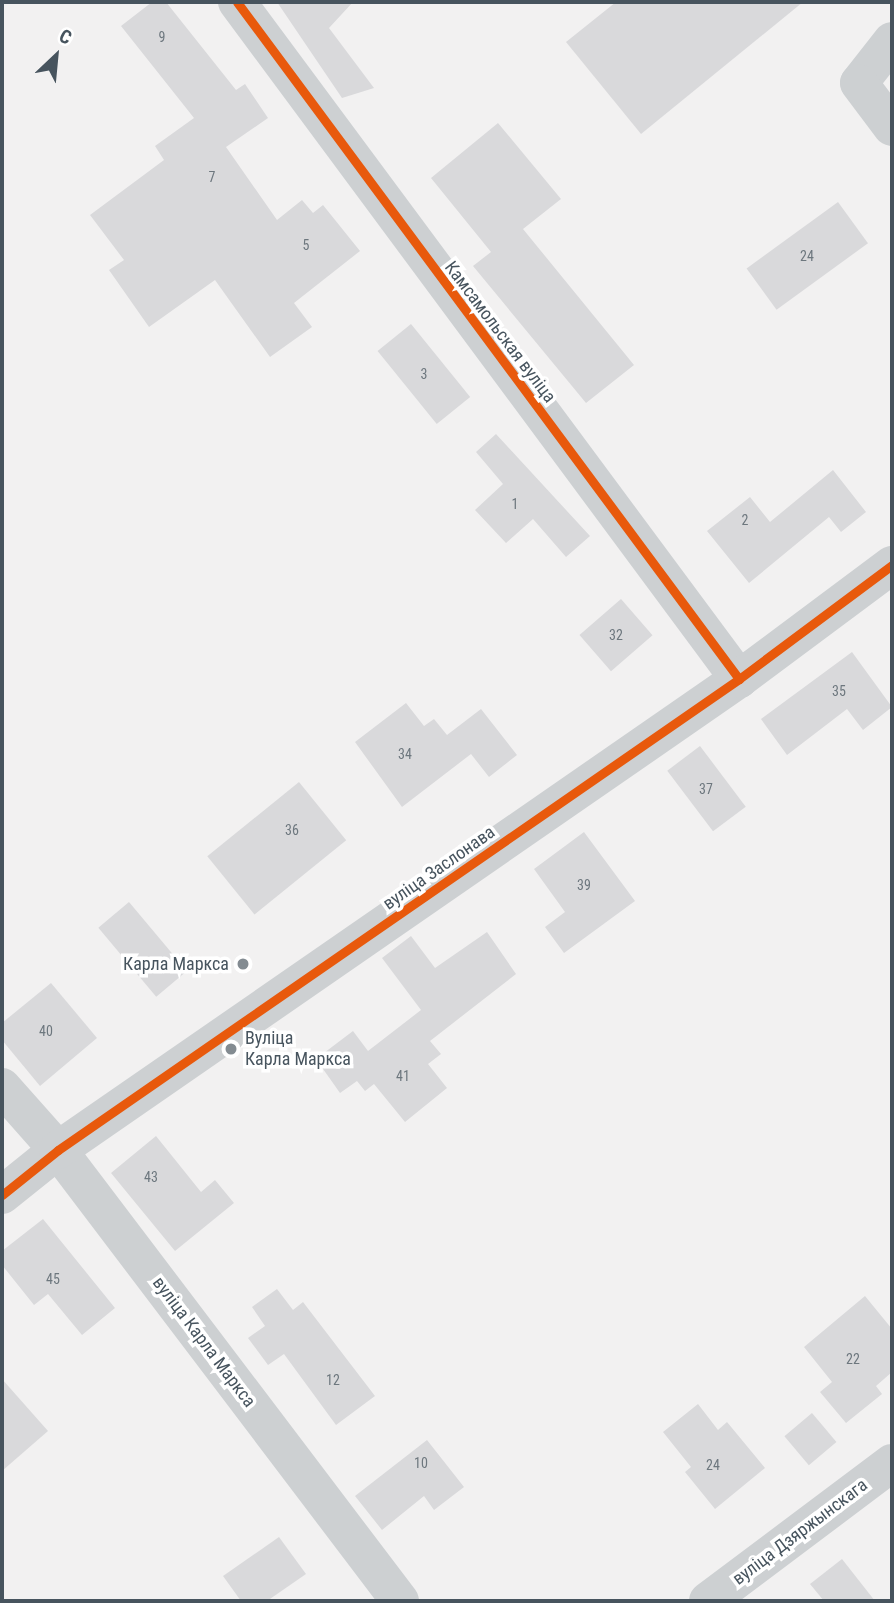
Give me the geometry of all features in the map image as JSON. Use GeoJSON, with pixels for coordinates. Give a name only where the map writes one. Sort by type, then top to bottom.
{"type":"FeatureCollection","features":[{"type":"Feature","properties":{"kind":"street","name":"Камсамольская вуліца"},"geometry":{"type":"LineString","coordinates":[[237,2],[738,680]]}},
{"type":"Feature","properties":{"kind":"street"},"geometry":{"type":"LineString","coordinates":[[892,41],[859,83],[892,127]]}},
{"type":"Feature","properties":{"kind":"street","name":"вуліца Заслонава"},"geometry":{"type":"LineString","coordinates":[[2,1195],[58,1150],[738,680],[892,565]]}},
{"type":"Feature","properties":{"kind":"street","name":"вуліца Карла Маркса"},"geometry":{"type":"LineString","coordinates":[[2,1087],[58,1150],[400,1601]]}},
{"type":"Feature","properties":{"kind":"street","name":"вуліца Дзяржынскага"},"geometry":{"type":"LineString","coordinates":[[708,1601],[892,1463]]}},
{"type":"Feature","properties":{"kind":"building"},"geometry":{"type":"Polygon","coordinates":[[[152,2],[166,2],[236,90],[245,84],[268,118],[226,147],[277,220],[302,200],[313,213],[323,205],[360,251],[294,303],[312,327],[270,357],[215,280],[149,327],[109,270],[124,260],[90,215],[164,160],[155,146],[194,118],[121,26],[152,2]]]}},
{"type":"Feature","properties":{"kind":"building"},"geometry":{"type":"Polygon","coordinates":[[[277,2],[353,2],[329,28],[374,88],[342,98],[277,2]]]}},
{"type":"Feature","properties":{"kind":"building"},"geometry":{"type":"Polygon","coordinates":[[[616,2],[803,2],[641,134],[566,42],[616,2]]]}},
{"type":"Feature","properties":{"kind":"building"},"geometry":{"type":"Polygon","coordinates":[[[498,123],[561,199],[523,229],[634,365],[586,403],[473,266],[491,252],[431,178],[498,123]]]}},
{"type":"Feature","properties":{"kind":"building"},"geometry":{"type":"Polygon","coordinates":[[[838,202],[868,243],[777,310],[747,268],[838,202]]]}},
{"type":"Feature","properties":{"kind":"building"},"geometry":{"type":"Polygon","coordinates":[[[411,324],[470,397],[437,424],[378,351],[411,324]]]}},
{"type":"Feature","properties":{"kind":"building"},"geometry":{"type":"Polygon","coordinates":[[[496,434],[590,536],[566,557],[533,519],[506,543],[475,510],[503,484],[476,452],[496,434]]]}},
{"type":"Feature","properties":{"kind":"building"},"geometry":{"type":"Polygon","coordinates":[[[833,470],[866,512],[841,532],[829,517],[749,583],[707,531],[750,497],[770,522],[833,470]]]}},
{"type":"Feature","properties":{"kind":"building"},"geometry":{"type":"Polygon","coordinates":[[[621,599],[652,635],[611,671],[579,635],[621,599]]]}},
{"type":"Feature","properties":{"kind":"building"},"geometry":{"type":"Polygon","coordinates":[[[852,652],[892,707],[863,730],[847,709],[787,755],[761,719],[852,652]]]}},
{"type":"Feature","properties":{"kind":"building"},"geometry":{"type":"Polygon","coordinates":[[[406,703],[424,726],[434,719],[447,735],[481,709],[517,755],[489,777],[471,754],[402,807],[355,742],[406,703]]]}},
{"type":"Feature","properties":{"kind":"building"},"geometry":{"type":"Polygon","coordinates":[[[700,746],[746,807],[713,831],[667,771],[700,746]]]}},
{"type":"Feature","properties":{"kind":"building"},"geometry":{"type":"Polygon","coordinates":[[[299,782],[346,840],[254,915],[207,856],[299,782]]]}},
{"type":"Feature","properties":{"kind":"building"},"geometry":{"type":"Polygon","coordinates":[[[584,832],[635,901],[564,953],[545,927],[565,912],[534,869],[584,832]]]}},
{"type":"Feature","properties":{"kind":"building"},"geometry":{"type":"Polygon","coordinates":[[[129,902],[187,971],[156,997],[98,928],[129,902]]]}},
{"type":"Feature","properties":{"kind":"building"},"geometry":{"type":"Polygon","coordinates":[[[487,932],[516,974],[430,1041],[441,1054],[428,1064],[447,1088],[405,1122],[374,1084],[365,1091],[357,1081],[340,1093],[316,1059],[353,1031],[368,1051],[421,1010],[382,958],[411,936],[435,968],[487,932]]]}},
{"type":"Feature","properties":{"kind":"building"},"geometry":{"type":"Polygon","coordinates":[[[51,983],[97,1038],[40,1086],[2,1040],[2,1023],[51,983]]]}},
{"type":"Feature","properties":{"kind":"building"},"geometry":{"type":"Polygon","coordinates":[[[156,1136],[201,1192],[215,1180],[234,1203],[175,1251],[111,1173],[156,1136]]]}},
{"type":"Feature","properties":{"kind":"building"},"geometry":{"type":"Polygon","coordinates":[[[43,1219],[115,1308],[82,1335],[48,1294],[34,1305],[2,1265],[2,1251],[43,1219]]]}},
{"type":"Feature","properties":{"kind":"building"},"geometry":{"type":"Polygon","coordinates":[[[277,1289],[293,1310],[303,1302],[375,1396],[336,1425],[284,1354],[268,1365],[248,1338],[265,1326],[252,1307],[277,1289]]]}},
{"type":"Feature","properties":{"kind":"building"},"geometry":{"type":"Polygon","coordinates":[[[865,1296],[892,1329],[892,1372],[876,1386],[882,1394],[846,1423],[820,1392],[832,1382],[804,1347],[865,1296]]]}},
{"type":"Feature","properties":{"kind":"building"},"geometry":{"type":"Polygon","coordinates":[[[2,1379],[48,1431],[2,1471],[2,1379]]]}},
{"type":"Feature","properties":{"kind":"building"},"geometry":{"type":"Polygon","coordinates":[[[698,1404],[718,1430],[727,1422],[765,1468],[715,1509],[685,1472],[691,1467],[663,1432],[698,1404]]]}},
{"type":"Feature","properties":{"kind":"building"},"geometry":{"type":"Polygon","coordinates":[[[812,1413],[836,1442],[809,1465],[784,1436],[812,1413]]]}},
{"type":"Feature","properties":{"kind":"building"},"geometry":{"type":"Polygon","coordinates":[[[427,1440],[464,1487],[434,1510],[424,1496],[382,1530],[355,1496],[427,1440]]]}},
{"type":"Feature","properties":{"kind":"building"},"geometry":{"type":"Polygon","coordinates":[[[279,1537],[306,1574],[267,1601],[241,1601],[223,1576],[279,1537]]]}},
{"type":"Feature","properties":{"kind":"building"},"geometry":{"type":"Polygon","coordinates":[[[842,1559],[875,1601],[824,1601],[810,1584],[842,1559]]]}},
{"type":"Feature","properties":{"kind":"cycle path"},"geometry":{"type":"LineString","coordinates":[[237,2],[739,679]]}},
{"type":"Feature","properties":{"kind":"cycle path"},"geometry":{"type":"LineString","coordinates":[[2,1195],[58,1150],[739,679],[892,565]]}},
{"type":"Feature","properties":{"kind":"place","name":"Карла Маркса"},"geometry":{"type":"Point","coordinates":[243,964]}},
{"type":"Feature","properties":{"kind":"place","name":"Вуліца Карла Маркса"},"geometry":{"type":"Point","coordinates":[231,1049]}}]}
